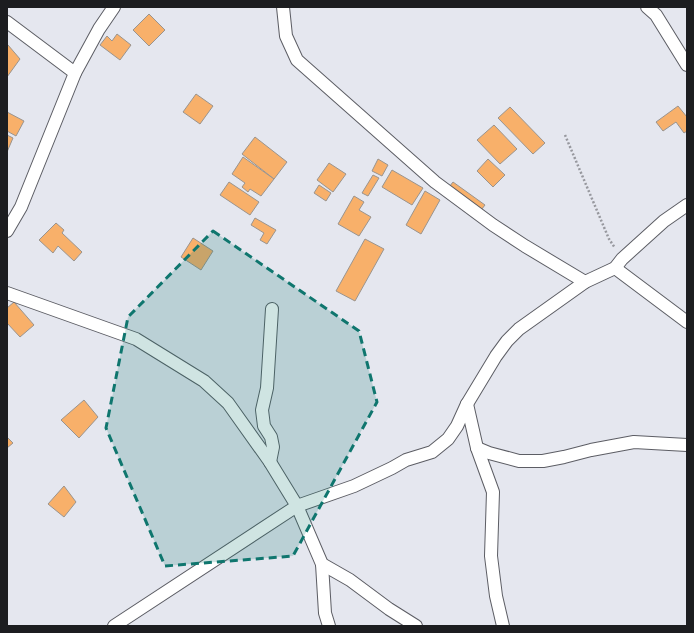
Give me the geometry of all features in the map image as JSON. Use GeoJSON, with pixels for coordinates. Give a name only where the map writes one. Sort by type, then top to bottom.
{"type":"FeatureCollection","features":[{"type":"Feature","properties":{"kind":"street"},"geometry":{"type":"LineString","coordinates":[[7,231],[21,208],[75,73],[99,29],[114,7]]}},
{"type":"Feature","properties":{"kind":"street"},"geometry":{"type":"LineString","coordinates":[[283,7],[286,36],[298,60],[435,182],[524,246],[585,282]]}},
{"type":"Feature","properties":{"kind":"street"},"geometry":{"type":"LineString","coordinates":[[648,7],[656,15],[687,65]]}},
{"type":"Feature","properties":{"kind":"street"},"geometry":{"type":"LineString","coordinates":[[7,22],[75,73]]}},
{"type":"Feature","properties":{"kind":"street"},"geometry":{"type":"LineString","coordinates":[[114,626],[297,506],[354,486],[406,460],[432,452],[448,439],[457,426],[467,404],[507,341],[519,329],[585,282],[619,264],[664,221],[687,205]]}},
{"type":"Feature","properties":{"kind":"street"},"geometry":{"type":"LineString","coordinates":[[619,264],[687,322]]}},
{"type":"Feature","properties":{"kind":"street"},"geometry":{"type":"LineString","coordinates":[[7,292],[136,339],[204,381],[228,403],[270,462],[297,506],[322,564],[325,613],[329,626]]}},
{"type":"Feature","properties":{"kind":"street"},"geometry":{"type":"LineString","coordinates":[[270,462],[274,447],[271,437],[264,426],[262,410],[267,388],[272,309]]}},
{"type":"Feature","properties":{"kind":"street"},"geometry":{"type":"LineString","coordinates":[[467,404],[477,448],[493,492],[490,556],[496,596],[504,626]]}},
{"type":"Feature","properties":{"kind":"street"},"geometry":{"type":"LineString","coordinates":[[477,448],[489,453],[519,461],[543,461],[634,442],[687,445]]}},
{"type":"Feature","properties":{"kind":"street"},"geometry":{"type":"LineString","coordinates":[[322,564],[350,580],[389,609],[416,626]]}},
{"type":"Feature","properties":{"kind":"path"},"geometry":{"type":"LineString","coordinates":[[565,135],[619,264]]}},
{"type":"Feature","properties":{"kind":"highlighted area"},"geometry":{"type":"Polygon","coordinates":[[[213,231],[359,331],[377,402],[293,556],[165,566],[106,428],[128,317],[213,231]]]}},
{"type":"Feature","properties":{"kind":"building"},"geometry":{"type":"Polygon","coordinates":[[[149,14],[165,30],[149,46],[133,30],[149,14]]]}},
{"type":"Feature","properties":{"kind":"building"},"geometry":{"type":"Polygon","coordinates":[[[117,34],[131,45],[120,60],[100,45],[107,36],[112,41],[117,34]]]}},
{"type":"Feature","properties":{"kind":"building"},"geometry":{"type":"Polygon","coordinates":[[[8,45],[20,59],[7,77],[7,46],[8,45]]]}},
{"type":"Feature","properties":{"kind":"building"},"geometry":{"type":"Polygon","coordinates":[[[196,94],[213,106],[200,124],[183,112],[196,94]]]}},
{"type":"Feature","properties":{"kind":"building"},"geometry":{"type":"Polygon","coordinates":[[[678,106],[687,117],[687,131],[684,133],[676,122],[663,131],[656,122],[678,106]]]}},
{"type":"Feature","properties":{"kind":"building"},"geometry":{"type":"Polygon","coordinates":[[[510,107],[545,143],[533,154],[498,118],[510,107]]]}},
{"type":"Feature","properties":{"kind":"building"},"geometry":{"type":"Polygon","coordinates":[[[7,112],[24,121],[16,136],[7,131],[7,112]]]}},
{"type":"Feature","properties":{"kind":"building"},"geometry":{"type":"Polygon","coordinates":[[[494,125],[517,149],[500,164],[477,140],[494,125]]]}},
{"type":"Feature","properties":{"kind":"building"},"geometry":{"type":"Polygon","coordinates":[[[7,135],[13,138],[7,152],[7,135]]]}},
{"type":"Feature","properties":{"kind":"building"},"geometry":{"type":"Polygon","coordinates":[[[255,137],[287,162],[274,179],[242,154],[255,137]]]}},
{"type":"Feature","properties":{"kind":"building"},"geometry":{"type":"Polygon","coordinates":[[[243,157],[274,179],[261,196],[250,189],[248,192],[242,187],[245,183],[232,174],[243,157]]]}},
{"type":"Feature","properties":{"kind":"building"},"geometry":{"type":"Polygon","coordinates":[[[378,159],[388,165],[382,176],[372,171],[378,159]]]}},
{"type":"Feature","properties":{"kind":"building"},"geometry":{"type":"Polygon","coordinates":[[[488,159],[505,175],[493,187],[477,171],[488,159]]]}},
{"type":"Feature","properties":{"kind":"building"},"geometry":{"type":"Polygon","coordinates":[[[329,163],[346,174],[333,192],[317,180],[329,163]]]}},
{"type":"Feature","properties":{"kind":"building"},"geometry":{"type":"Polygon","coordinates":[[[392,170],[423,188],[412,205],[382,187],[392,170]]]}},
{"type":"Feature","properties":{"kind":"building"},"geometry":{"type":"Polygon","coordinates":[[[373,175],[379,178],[368,196],[362,193],[373,175]]]}},
{"type":"Feature","properties":{"kind":"building"},"geometry":{"type":"Polygon","coordinates":[[[229,182],[259,202],[250,215],[220,195],[229,182]]]}},
{"type":"Feature","properties":{"kind":"building"},"geometry":{"type":"Polygon","coordinates":[[[453,182],[485,205],[478,214],[446,191],[453,182]]]}},
{"type":"Feature","properties":{"kind":"building"},"geometry":{"type":"Polygon","coordinates":[[[319,185],[331,193],[326,201],[314,193],[319,185]]]}},
{"type":"Feature","properties":{"kind":"building"},"geometry":{"type":"Polygon","coordinates":[[[425,191],[440,200],[421,234],[406,225],[425,191]]]}},
{"type":"Feature","properties":{"kind":"building"},"geometry":{"type":"Polygon","coordinates":[[[354,196],[364,202],[359,210],[371,217],[359,236],[338,224],[354,196]]]}},
{"type":"Feature","properties":{"kind":"building"},"geometry":{"type":"Polygon","coordinates":[[[255,218],[276,230],[267,244],[260,240],[264,233],[251,225],[255,218]]]}},
{"type":"Feature","properties":{"kind":"building"},"geometry":{"type":"Polygon","coordinates":[[[56,223],[64,230],[62,233],[82,252],[74,261],[58,246],[53,253],[39,240],[56,223]]]}},
{"type":"Feature","properties":{"kind":"building"},"geometry":{"type":"Polygon","coordinates":[[[193,238],[213,251],[201,270],[181,257],[193,238]]]}},
{"type":"Feature","properties":{"kind":"building"},"geometry":{"type":"Polygon","coordinates":[[[365,239],[384,249],[355,301],[336,291],[365,239]]]}},
{"type":"Feature","properties":{"kind":"building"},"geometry":{"type":"Polygon","coordinates":[[[14,302],[34,325],[20,337],[7,323],[7,308],[14,302]]]}},
{"type":"Feature","properties":{"kind":"building"},"geometry":{"type":"Polygon","coordinates":[[[84,400],[98,417],[79,438],[61,420],[84,400]]]}},
{"type":"Feature","properties":{"kind":"building"},"geometry":{"type":"Polygon","coordinates":[[[7,437],[13,443],[7,448],[7,437]]]}},
{"type":"Feature","properties":{"kind":"building"},"geometry":{"type":"Polygon","coordinates":[[[64,486],[76,502],[64,517],[48,504],[64,486]]]}}]}
